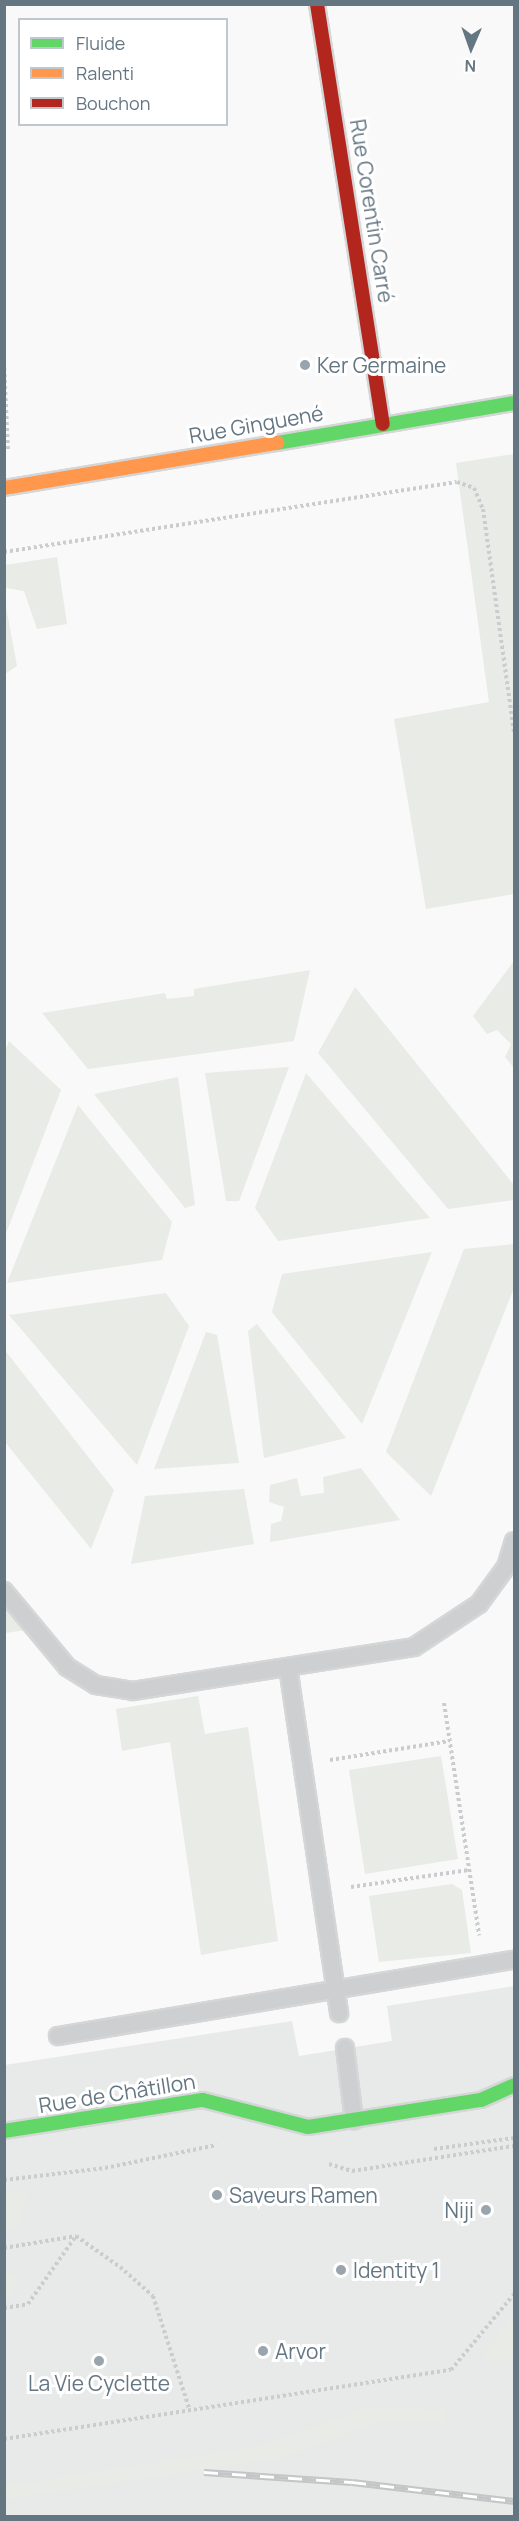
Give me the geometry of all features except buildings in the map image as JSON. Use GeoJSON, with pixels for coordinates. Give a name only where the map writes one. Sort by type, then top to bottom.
{"type":"FeatureCollection","features":[{"type":"Feature","properties":{"kind":"street","name":"Rue Corentin Carré"},"geometry":{"type":"LineString","coordinates":[[317,4],[383,424]]}},
{"type":"Feature","properties":{"kind":"street","name":"Rue Ginguené"},"geometry":{"type":"LineString","coordinates":[[8,487],[514,403]]}},
{"type":"Feature","properties":{"kind":"street","name":"Rue de Châtillon"},"geometry":{"type":"LineString","coordinates":[[4,2131],[203,2100],[308,2127],[481,2100],[514,2085]]}},
{"type":"Feature","properties":{"kind":"lane"},"geometry":{"type":"LineString","coordinates":[[4,1591],[67,1667],[96,1685],[133,1691],[414,1647],[450,1628],[479,1604],[506,1568],[514,1541]]}},
{"type":"Feature","properties":{"kind":"lane"},"geometry":{"type":"LineString","coordinates":[[288,1667],[300,1766],[339,2013]]}},
{"type":"Feature","properties":{"kind":"lane"},"geometry":{"type":"LineString","coordinates":[[58,2036],[336,1987],[514,1960]]}},
{"type":"Feature","properties":{"kind":"lane"},"geometry":{"type":"LineString","coordinates":[[345,2048],[354,2120]]}},
{"type":"Feature","properties":{"kind":"path"},"geometry":{"type":"LineString","coordinates":[[4,362],[8,487]]}},
{"type":"Feature","properties":{"kind":"path"},"geometry":{"type":"LineString","coordinates":[[4,552],[457,482],[474,488],[483,509],[514,732]]}},
{"type":"Feature","properties":{"kind":"path"},"geometry":{"type":"LineString","coordinates":[[444,1704],[483,1965]]}},
{"type":"Feature","properties":{"kind":"path"},"geometry":{"type":"LineString","coordinates":[[300,1766],[450,1741]]}},
{"type":"Feature","properties":{"kind":"path"},"geometry":{"type":"LineString","coordinates":[[320,1891],[469,1870]]}},
{"type":"Feature","properties":{"kind":"path"},"geometry":{"type":"LineString","coordinates":[[4,2180],[105,2168],[221,2144]]}},
{"type":"Feature","properties":{"kind":"path"},"geometry":{"type":"LineString","coordinates":[[320,2162],[352,2171],[514,2146]]}},
{"type":"Feature","properties":{"kind":"path"},"geometry":{"type":"LineString","coordinates":[[4,2308],[28,2304],[76,2236]]}},
{"type":"Feature","properties":{"kind":"path"},"geometry":{"type":"LineString","coordinates":[[4,2248],[76,2236],[153,2296],[189,2409]]}},
{"type":"Feature","properties":{"kind":"path"},"geometry":{"type":"LineString","coordinates":[[4,2439],[451,2370],[514,2294]]}},
{"type":"Feature","properties":{"kind":"shaded area"},"geometry":{"type":"Polygon","coordinates":[[[514,454],[514,894],[426,909],[394,719],[489,702],[456,463],[514,454]]]}},
{"type":"Feature","properties":{"kind":"shaded area"},"geometry":{"type":"Polygon","coordinates":[[[57,557],[67,624],[37,629],[24,591],[5,588],[5,565],[57,557]]]}},
{"type":"Feature","properties":{"kind":"shaded area"},"geometry":{"type":"Polygon","coordinates":[[[4,601],[17,666],[5,674],[4,601]]]}},
{"type":"Feature","properties":{"kind":"shaded area"},"geometry":{"type":"Polygon","coordinates":[[[514,961],[514,1068],[505,1057],[511,1044],[497,1030],[487,1034],[473,1016],[514,961]]]}},
{"type":"Feature","properties":{"kind":"shaded area"},"geometry":{"type":"Polygon","coordinates":[[[310,970],[294,1041],[88,1069],[42,1013],[165,993],[167,999],[194,996],[194,989],[310,970]]]}},
{"type":"Feature","properties":{"kind":"shaded area"},"geometry":{"type":"Polygon","coordinates":[[[355,987],[514,1185],[514,1200],[448,1209],[318,1053],[355,987]]]}},
{"type":"Feature","properties":{"kind":"shaded area"},"geometry":{"type":"Polygon","coordinates":[[[9,1041],[61,1090],[5,1236],[4,1054],[9,1041]]]}},
{"type":"Feature","properties":{"kind":"shaded area"},"geometry":{"type":"Polygon","coordinates":[[[289,1067],[239,1201],[226,1201],[205,1073],[289,1067]]]}},
{"type":"Feature","properties":{"kind":"shaded area"},"geometry":{"type":"Polygon","coordinates":[[[306,1073],[430,1218],[278,1241],[255,1208],[306,1073]]]}},
{"type":"Feature","properties":{"kind":"shaded area"},"geometry":{"type":"Polygon","coordinates":[[[178,1077],[195,1205],[185,1208],[94,1094],[178,1077]]]}},
{"type":"Feature","properties":{"kind":"shaded area"},"geometry":{"type":"Polygon","coordinates":[[[78,1105],[172,1222],[162,1260],[7,1283],[78,1105]]]}},
{"type":"Feature","properties":{"kind":"shaded area"},"geometry":{"type":"Polygon","coordinates":[[[514,1244],[514,1288],[431,1496],[386,1452],[464,1249],[514,1244]]]}},
{"type":"Feature","properties":{"kind":"shaded area"},"geometry":{"type":"Polygon","coordinates":[[[432,1252],[362,1424],[272,1312],[282,1274],[432,1252]]]}},
{"type":"Feature","properties":{"kind":"shaded area"},"geometry":{"type":"Polygon","coordinates":[[[166,1293],[189,1326],[137,1465],[9,1315],[166,1293]]]}},
{"type":"Feature","properties":{"kind":"shaded area"},"geometry":{"type":"Polygon","coordinates":[[[257,1324],[346,1438],[264,1458],[248,1331],[257,1324]]]}},
{"type":"Feature","properties":{"kind":"shaded area"},"geometry":{"type":"Polygon","coordinates":[[[206,1332],[217,1335],[239,1463],[154,1469],[206,1332]]]}},
{"type":"Feature","properties":{"kind":"shaded area"},"geometry":{"type":"Polygon","coordinates":[[[4,1349],[114,1490],[91,1549],[5,1442],[4,1349]]]}},
{"type":"Feature","properties":{"kind":"shaded area"},"geometry":{"type":"Polygon","coordinates":[[[361,1468],[400,1520],[270,1542],[271,1524],[281,1521],[284,1507],[269,1502],[270,1485],[297,1478],[301,1496],[324,1493],[323,1477],[361,1468]]]}},
{"type":"Feature","properties":{"kind":"shaded area"},"geometry":{"type":"Polygon","coordinates":[[[244,1489],[254,1544],[131,1564],[145,1496],[244,1489]]]}},
{"type":"Feature","properties":{"kind":"shaded area"},"geometry":{"type":"Polygon","coordinates":[[[4,1599],[26,1630],[5,1633],[4,1599]]]}},
{"type":"Feature","properties":{"kind":"shaded area"},"geometry":{"type":"Polygon","coordinates":[[[198,1696],[205,1734],[248,1727],[278,1941],[201,1955],[170,1742],[122,1751],[116,1709],[198,1696]]]}},
{"type":"Feature","properties":{"kind":"shaded area"},"geometry":{"type":"Polygon","coordinates":[[[441,1756],[458,1859],[365,1874],[349,1770],[441,1756]]]}},
{"type":"Feature","properties":{"kind":"shaded area"},"geometry":{"type":"Polygon","coordinates":[[[452,1884],[462,1890],[471,1953],[379,1962],[369,1896],[452,1884]]]}},
{"type":"Feature","properties":{"kind":"shaded area"},"geometry":{"type":"Polygon","coordinates":[[[514,1986],[514,2516],[5,2516],[5,2065],[292,2021],[299,2056],[392,2041],[387,2006],[514,1986]]]}},
{"type":"Feature","properties":{"kind":"shaded area"},"geometry":{"type":"Polygon","coordinates":[[[28,2191],[17,2227],[5,2229],[5,2193],[28,2191]]]}},
{"type":"Feature","properties":{"kind":"shaded area"},"geometry":{"type":"Polygon","coordinates":[[[18,2273],[12,2293],[5,2295],[5,2274],[18,2273]]]}},
{"type":"Feature","properties":{"kind":"shaded area"},"geometry":{"type":"Polygon","coordinates":[[[514,2313],[514,2362],[485,2360],[488,2348],[514,2313]]]}},
{"type":"Feature","properties":{"kind":"shaded area"},"geometry":{"type":"Polygon","coordinates":[[[369,2407],[444,2410],[444,2422],[381,2421],[278,2459],[5,2499],[5,2486],[261,2446],[369,2407]]]}},
{"type":"Feature","properties":{"kind":"railway"},"geometry":{"type":"LineString","coordinates":[[204,2472],[352,2482],[514,2501]]}},
{"type":"Feature","properties":{"kind":"traffic: fast"},"geometry":{"type":"LineString","coordinates":[[277,443],[514,403]]}},
{"type":"Feature","properties":{"kind":"traffic: fast"},"geometry":{"type":"LineString","coordinates":[[4,2131],[203,2100],[308,2127],[481,2100],[514,2085]]}},
{"type":"Feature","properties":{"kind":"traffic: slow"},"geometry":{"type":"LineString","coordinates":[[4,488],[277,443]]}},
{"type":"Feature","properties":{"kind":"traffic: jam"},"geometry":{"type":"LineString","coordinates":[[317,4],[383,424]]}},
{"type":"Feature","properties":{"kind":"place","name":"Ker Germaine"},"geometry":{"type":"Point","coordinates":[305,365]}},
{"type":"Feature","properties":{"kind":"place","name":"Saveurs Ramen"},"geometry":{"type":"Point","coordinates":[217,2195]}},
{"type":"Feature","properties":{"kind":"place","name":"Niji"},"geometry":{"type":"Point","coordinates":[486,2210]}},
{"type":"Feature","properties":{"kind":"place","name":"Identity 1"},"geometry":{"type":"Point","coordinates":[341,2270]}},
{"type":"Feature","properties":{"kind":"place","name":"Arvor"},"geometry":{"type":"Point","coordinates":[263,2351]}},
{"type":"Feature","properties":{"kind":"place","name":"La Vie Cyclette"},"geometry":{"type":"Point","coordinates":[99,2361]}}]}
